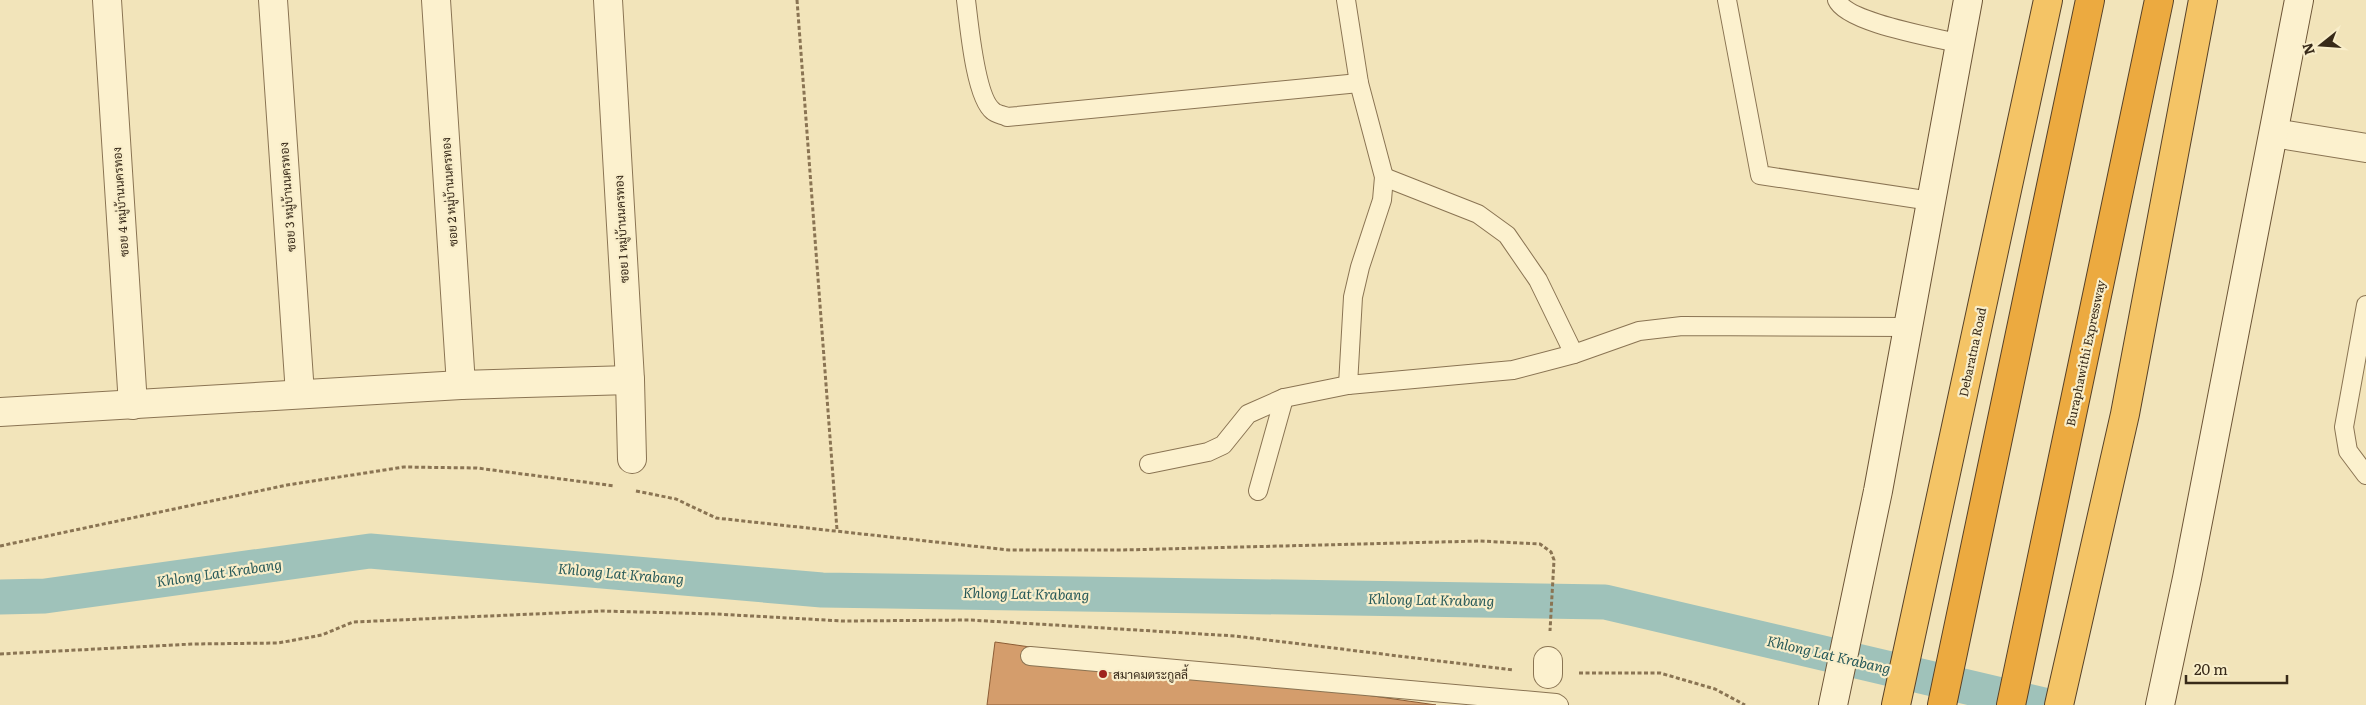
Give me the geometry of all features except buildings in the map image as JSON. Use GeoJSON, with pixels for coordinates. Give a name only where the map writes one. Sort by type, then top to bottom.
{"type":"FeatureCollection","features":[{"type":"Feature","properties":{"kind":"highway","name":"Debaratna Road"},"geometry":{"type":"LineString","coordinates":[[1896,705],[2048,0]]}},
{"type":"Feature","properties":{"kind":"highway"},"geometry":{"type":"LineString","coordinates":[[1942,705],[2090,0]]}},
{"type":"Feature","properties":{"kind":"highway","name":"Buraphawithi Expressway"},"geometry":{"type":"LineString","coordinates":[[2011,705],[2159,0]]}},
{"type":"Feature","properties":{"kind":"highway"},"geometry":{"type":"LineString","coordinates":[[2059,705],[2125,414],[2203,0]]}},
{"type":"Feature","properties":{"kind":"street","name":"ซอย 4 หมู่บ้านนครทอง"},"geometry":{"type":"LineString","coordinates":[[107,0],[133,405]]}},
{"type":"Feature","properties":{"kind":"street","name":"ซอย 3 หมู่บ้านนครทอง"},"geometry":{"type":"LineString","coordinates":[[273,0],[300,394]]}},
{"type":"Feature","properties":{"kind":"street","name":"ซอย 2 หมู่บ้านนครทอง"},"geometry":{"type":"LineString","coordinates":[[436,0],[461,385]]}},
{"type":"Feature","properties":{"kind":"street","name":"ซอย 1 หมู่บ้านนครทอง"},"geometry":{"type":"LineString","coordinates":[[608,0],[630,380],[632,459]]}},
{"type":"Feature","properties":{"kind":"street"},"geometry":{"type":"LineString","coordinates":[[1833,705],[1878,491],[1968,0]]}},
{"type":"Feature","properties":{"kind":"street"},"geometry":{"type":"LineString","coordinates":[[2160,705],[2187,578],[2299,0]]}},
{"type":"Feature","properties":{"kind":"street"},"geometry":{"type":"LineString","coordinates":[[2274,133],[2366,148]]}},
{"type":"Feature","properties":{"kind":"street"},"geometry":{"type":"LineString","coordinates":[[0,412],[461,385],[630,380]]}},
{"type":"Feature","properties":{"kind":"lane"},"geometry":{"type":"LineString","coordinates":[[966,0],[976,70],[983,96],[992,110],[1007,117],[1359,83]]}},
{"type":"Feature","properties":{"kind":"lane"},"geometry":{"type":"LineString","coordinates":[[1346,0],[1359,83],[1384,177],[1382,200],[1360,267],[1353,297],[1348,385]]}},
{"type":"Feature","properties":{"kind":"lane"},"geometry":{"type":"LineString","coordinates":[[1727,0],[1760,175],[1931,201]]}},
{"type":"Feature","properties":{"kind":"lane"},"geometry":{"type":"LineString","coordinates":[[1837,0],[1843,10],[1860,19],[1960,44]]}},
{"type":"Feature","properties":{"kind":"lane"},"geometry":{"type":"LineString","coordinates":[[1384,177],[1478,214],[1507,235],[1538,280],[1574,354]]}},
{"type":"Feature","properties":{"kind":"lane"},"geometry":{"type":"LineString","coordinates":[[2366,305],[2344,427],[2348,451],[2366,475]]}},
{"type":"Feature","properties":{"kind":"lane"},"geometry":{"type":"LineString","coordinates":[[1149,464],[1208,452],[1223,445],[1248,414],[1284,398],[1348,385],[1514,370],[1574,354],[1639,332],[1682,326],[1908,327]]}},
{"type":"Feature","properties":{"kind":"lane"},"geometry":{"type":"LineString","coordinates":[[1258,490],[1284,398]]}},
{"type":"Feature","properties":{"kind":"lane"},"geometry":{"type":"LineString","coordinates":[[1030,656],[1556,703],[1559,705]]}},
{"type":"Feature","properties":{"kind":"path"},"geometry":{"type":"LineString","coordinates":[[797,0],[837,530]]}},
{"type":"Feature","properties":{"kind":"path"},"geometry":{"type":"LineString","coordinates":[[0,546],[287,485],[404,467],[477,468],[620,487]]}},
{"type":"Feature","properties":{"kind":"path"},"geometry":{"type":"LineString","coordinates":[[629,489],[676,499],[716,518],[1009,550],[1132,550],[1480,541],[1540,544],[1551,552],[1554,560],[1548,668]]}},
{"type":"Feature","properties":{"kind":"path"},"geometry":{"type":"LineString","coordinates":[[0,654],[193,644],[278,643],[322,635],[353,622],[611,611],[716,614],[843,622],[971,620],[1235,636],[1548,668],[1660,673],[1715,689],[1745,705]]}},
{"type":"Feature","properties":{"kind":"waterway","name":"Khlong Lat Krabang"},"geometry":{"type":"LineString","coordinates":[[0,597],[45,596],[370,551],[822,590],[1605,602],[2044,705]]}},
{"type":"Feature","properties":{"kind":"place","name":"สมาคมตระกูลลี้"},"geometry":{"type":"Point","coordinates":[1103,674]}}]}
